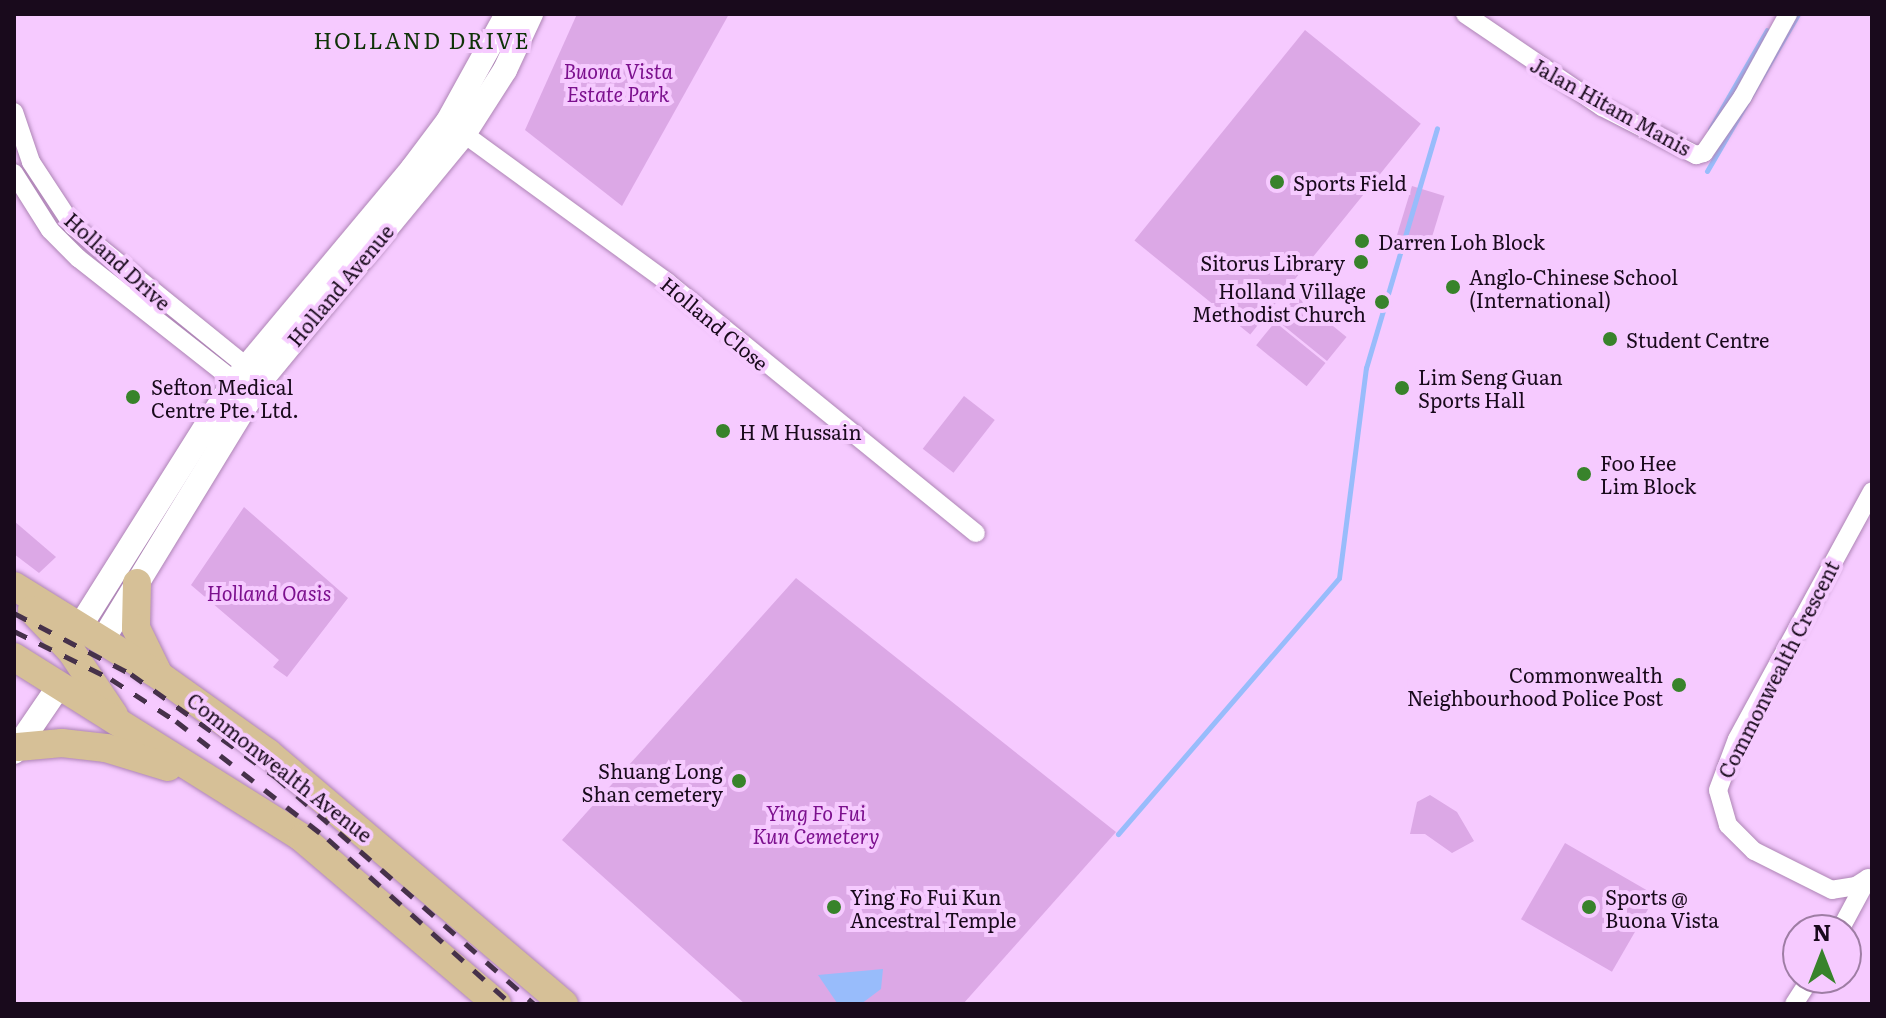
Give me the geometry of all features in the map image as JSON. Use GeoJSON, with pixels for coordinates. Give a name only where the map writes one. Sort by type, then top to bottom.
{"type":"FeatureCollection","features":[{"type":"Feature","properties":{"kind":"main road"},"geometry":{"type":"LineString","coordinates":[[137,583],[136,628],[160,676]]}},
{"type":"Feature","properties":{"kind":"main road"},"geometry":{"type":"LineString","coordinates":[[17,588],[37,616],[84,640],[125,728]]}},
{"type":"Feature","properties":{"kind":"main road"},"geometry":{"type":"LineString","coordinates":[[18,660],[84,640]]}},
{"type":"Feature","properties":{"kind":"main road"},"geometry":{"type":"LineString","coordinates":[[59,686],[84,640]]}},
{"type":"Feature","properties":{"kind":"main road","name":"Commonwealth Avenue"},"geometry":{"type":"LineString","coordinates":[[84,640],[160,676],[327,798],[564,1004]]}},
{"type":"Feature","properties":{"kind":"main road"},"geometry":{"type":"LineString","coordinates":[[18,660],[302,838],[497,1004]]}},
{"type":"Feature","properties":{"kind":"main road"},"geometry":{"type":"LineString","coordinates":[[16,749],[62,743],[106,748],[207,780]]}},
{"type":"Feature","properties":{"kind":"street","name":"Holland Avenue"},"geometry":{"type":"LineString","coordinates":[[456,127],[507,14]]}},
{"type":"Feature","properties":{"kind":"street","name":"Holland Avenue"},"geometry":{"type":"LineString","coordinates":[[84,640],[248,380],[505,70],[531,14]]}},
{"type":"Feature","properties":{"kind":"street","name":"Jalan Hitam Manis"},"geometry":{"type":"LineString","coordinates":[[1465,14],[1590,99],[1696,155],[1704,153],[1735,108],[1780,17]]}},
{"type":"Feature","properties":{"kind":"street","name":"Holland Drive"},"geometry":{"type":"LineString","coordinates":[[14,112],[38,174],[73,226],[248,380]]}},
{"type":"Feature","properties":{"kind":"street","name":"Holland Close"},"geometry":{"type":"LineString","coordinates":[[456,127],[667,282],[976,533]]}},
{"type":"Feature","properties":{"kind":"street","name":"Holland Drive"},"geometry":{"type":"LineString","coordinates":[[14,173],[58,239],[248,380]]}},
{"type":"Feature","properties":{"kind":"street","name":"Holland Avenue"},"geometry":{"type":"LineString","coordinates":[[84,640],[137,583],[248,380]]}},
{"type":"Feature","properties":{"kind":"street","name":"Commonwealth Crescent"},"geometry":{"type":"LineString","coordinates":[[1832,890],[1735,836],[1718,803],[1719,777],[1872,491]]}},
{"type":"Feature","properties":{"kind":"street"},"geometry":{"type":"LineString","coordinates":[[16,749],[59,686]]}},
{"type":"Feature","properties":{"kind":"street"},"geometry":{"type":"LineString","coordinates":[[1836,914],[1832,890],[1870,876]]}},
{"type":"Feature","properties":{"kind":"street"},"geometry":{"type":"LineString","coordinates":[[1848,914],[1870,876]]}},
{"type":"Feature","properties":{"kind":"green space","name":"Buona Vista Estate Park"},"geometry":{"type":"Polygon","coordinates":[[[577,14],[729,14],[622,206],[525,130],[577,14]]]}},
{"type":"Feature","properties":{"kind":"green space","name":"Sports Field"},"geometry":{"type":"Polygon","coordinates":[[[1305,30],[1421,124],[1250,334],[1134,241],[1305,30]]]}},
{"type":"Feature","properties":{"kind":"green space"},"geometry":{"type":"Polygon","coordinates":[[[1412,186],[1445,196],[1430,245],[1397,235],[1412,186]]]}},
{"type":"Feature","properties":{"kind":"green space"},"geometry":{"type":"Polygon","coordinates":[[[1296,296],[1347,337],[1327,361],[1276,320],[1296,296]]]}},
{"type":"Feature","properties":{"kind":"green space"},"geometry":{"type":"Polygon","coordinates":[[[1275,322],[1326,363],[1307,386],[1256,345],[1275,322]]]}},
{"type":"Feature","properties":{"kind":"green space"},"geometry":{"type":"Polygon","coordinates":[[[964,396],[995,420],[953,473],[923,449],[964,396]]]}},
{"type":"Feature","properties":{"kind":"green space","name":"Holland Oasis"},"geometry":{"type":"Polygon","coordinates":[[[244,507],[348,598],[287,677],[273,667],[279,660],[191,585],[244,507]]]}},
{"type":"Feature","properties":{"kind":"green space"},"geometry":{"type":"Polygon","coordinates":[[[14,521],[56,557],[39,573],[14,554],[14,521]]]}},
{"type":"Feature","properties":{"kind":"green space","name":"Ying Fo Fui Kun Cemetery"},"geometry":{"type":"Polygon","coordinates":[[[796,578],[1116,832],[963,1004],[745,1004],[562,840],[796,578]]]}},
{"type":"Feature","properties":{"kind":"green space"},"geometry":{"type":"Polygon","coordinates":[[[1430,795],[1457,812],[1474,841],[1452,853],[1425,834],[1410,834],[1417,802],[1430,795]]]}},
{"type":"Feature","properties":{"kind":"green space","name":"Sports @ Buona Vista"},"geometry":{"type":"Polygon","coordinates":[[[1565,843],[1656,895],[1612,972],[1521,919],[1565,843]]]}},
{"type":"Feature","properties":{"kind":"water"},"geometry":{"type":"Polygon","coordinates":[[[883,969],[881,989],[861,1004],[837,1003],[818,975],[883,969]]]}},
{"type":"Feature","properties":{"kind":"waterway"},"geometry":{"type":"LineString","coordinates":[[1707,171],[1798,14]]}},
{"type":"Feature","properties":{"kind":"waterway"},"geometry":{"type":"LineString","coordinates":[[1710,129],[1767,30]]}},
{"type":"Feature","properties":{"kind":"waterway"},"geometry":{"type":"LineString","coordinates":[[1118,834],[1339,578],[1366,368],[1437,128]]}},
{"type":"Feature","properties":{"kind":"railway"},"geometry":{"type":"LineString","coordinates":[[14,613],[131,674],[276,777],[534,1004]]}},
{"type":"Feature","properties":{"kind":"railway"},"geometry":{"type":"LineString","coordinates":[[14,631],[111,679],[176,721],[328,839],[511,1004]]}},
{"type":"Feature","properties":{"kind":"place","name":"Sports Field"},"geometry":{"type":"Point","coordinates":[1277,182]}},
{"type":"Feature","properties":{"kind":"place","name":"Darren Loh Block"},"geometry":{"type":"Point","coordinates":[1362,241]}},
{"type":"Feature","properties":{"kind":"place","name":"Sitorus Library"},"geometry":{"type":"Point","coordinates":[1361,262]}},
{"type":"Feature","properties":{"kind":"place","name":"Anglo-Chinese School (International)"},"geometry":{"type":"Point","coordinates":[1453,287]}},
{"type":"Feature","properties":{"kind":"place","name":"Holland Village Methodist Church"},"geometry":{"type":"Point","coordinates":[1382,302]}},
{"type":"Feature","properties":{"kind":"place","name":"Student Centre"},"geometry":{"type":"Point","coordinates":[1610,339]}},
{"type":"Feature","properties":{"kind":"place","name":"Lim Seng Guan Sports Hall"},"geometry":{"type":"Point","coordinates":[1402,388]}},
{"type":"Feature","properties":{"kind":"place","name":"Sefton Medical Centre Pte. Ltd."},"geometry":{"type":"Point","coordinates":[133,397]}},
{"type":"Feature","properties":{"kind":"place","name":"H M Hussain"},"geometry":{"type":"Point","coordinates":[723,431]}},
{"type":"Feature","properties":{"kind":"place","name":"Foo Hee Lim Block"},"geometry":{"type":"Point","coordinates":[1584,474]}},
{"type":"Feature","properties":{"kind":"place","name":"Commonwealth Neighbourhood Police Post"},"geometry":{"type":"Point","coordinates":[1679,685]}},
{"type":"Feature","properties":{"kind":"place","name":"Shuang Long Shan cemetery"},"geometry":{"type":"Point","coordinates":[739,781]}},
{"type":"Feature","properties":{"kind":"place","name":"Ying Fo Fui Kun Ancestral Temple"},"geometry":{"type":"Point","coordinates":[834,907]}},
{"type":"Feature","properties":{"kind":"place","name":"Sports @ Buona Vista"},"geometry":{"type":"Point","coordinates":[1589,907]}},
{"type":"Feature","properties":{"kind":"district","name":"HOLLAND DRIVE"},"geometry":{"type":"Point","coordinates":[422,40]}}]}
